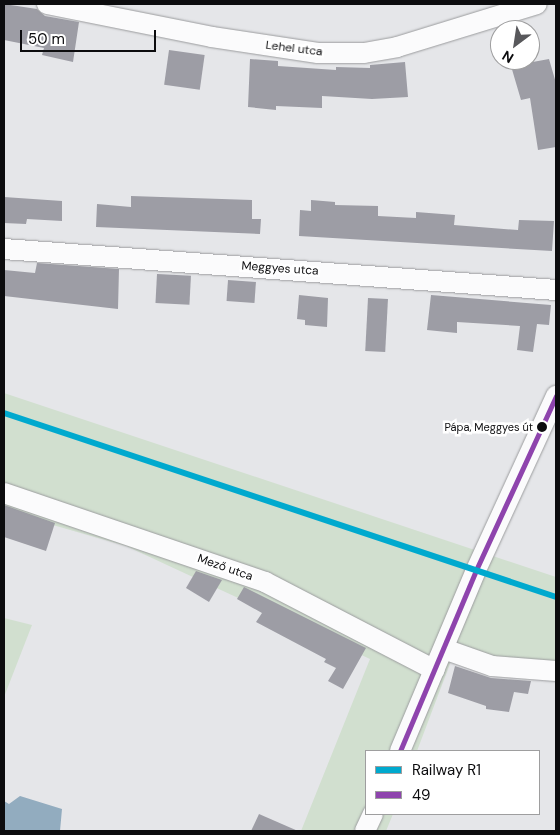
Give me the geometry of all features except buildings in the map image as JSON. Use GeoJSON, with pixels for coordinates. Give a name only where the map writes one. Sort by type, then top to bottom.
{"type":"FeatureCollection","features":[{"type":"Feature","properties":{"kind":"street","name":"Lehel utca"},"geometry":{"type":"LineString","coordinates":[[48,4],[212,37],[318,53],[364,53],[397,47],[537,4]]}},
{"type":"Feature","properties":{"kind":"street","name":"Meggyes utca"},"geometry":{"type":"LineString","coordinates":[[4,249],[556,290]]}},
{"type":"Feature","properties":{"kind":"street"},"geometry":{"type":"LineString","coordinates":[[400,750],[556,396]]}},
{"type":"Feature","properties":{"kind":"street","name":"Mező utca"},"geometry":{"type":"LineString","coordinates":[[4,493],[265,582],[435,670]]}},
{"type":"Feature","properties":{"kind":"street"},"geometry":{"type":"LineString","coordinates":[[444,649],[492,666],[556,671]]}},
{"type":"Feature","properties":{"kind":"street"},"geometry":{"type":"LineString","coordinates":[[366,831],[373,815]]}},
{"type":"Feature","properties":{"kind":"green space"},"geometry":{"type":"Polygon","coordinates":[[[4,393],[556,577],[556,676],[451,661],[417,750],[365,750],[365,815],[393,815],[386,831],[301,831],[370,659],[126,546],[4,511],[4,393]]]}},
{"type":"Feature","properties":{"kind":"green space"},"geometry":{"type":"Polygon","coordinates":[[[4,618],[32,625],[4,697],[4,618]]]}},
{"type":"Feature","properties":{"kind":"water"},"geometry":{"type":"Polygon","coordinates":[[[20,796],[62,809],[60,831],[4,831],[4,801],[9,804],[20,796]]]}},
{"type":"Feature","properties":{"kind":"rail line","name":"R1"},"geometry":{"type":"LineString","coordinates":[[4,413],[556,597]]}},
{"type":"Feature","properties":{"kind":"transit line","name":"49"},"geometry":{"type":"LineString","coordinates":[[400,750],[476,570],[556,396]]}},
{"type":"Feature","properties":{"kind":"place","name":"Pápa, Meggyes út"},"geometry":{"type":"Point","coordinates":[542,427]}}]}
